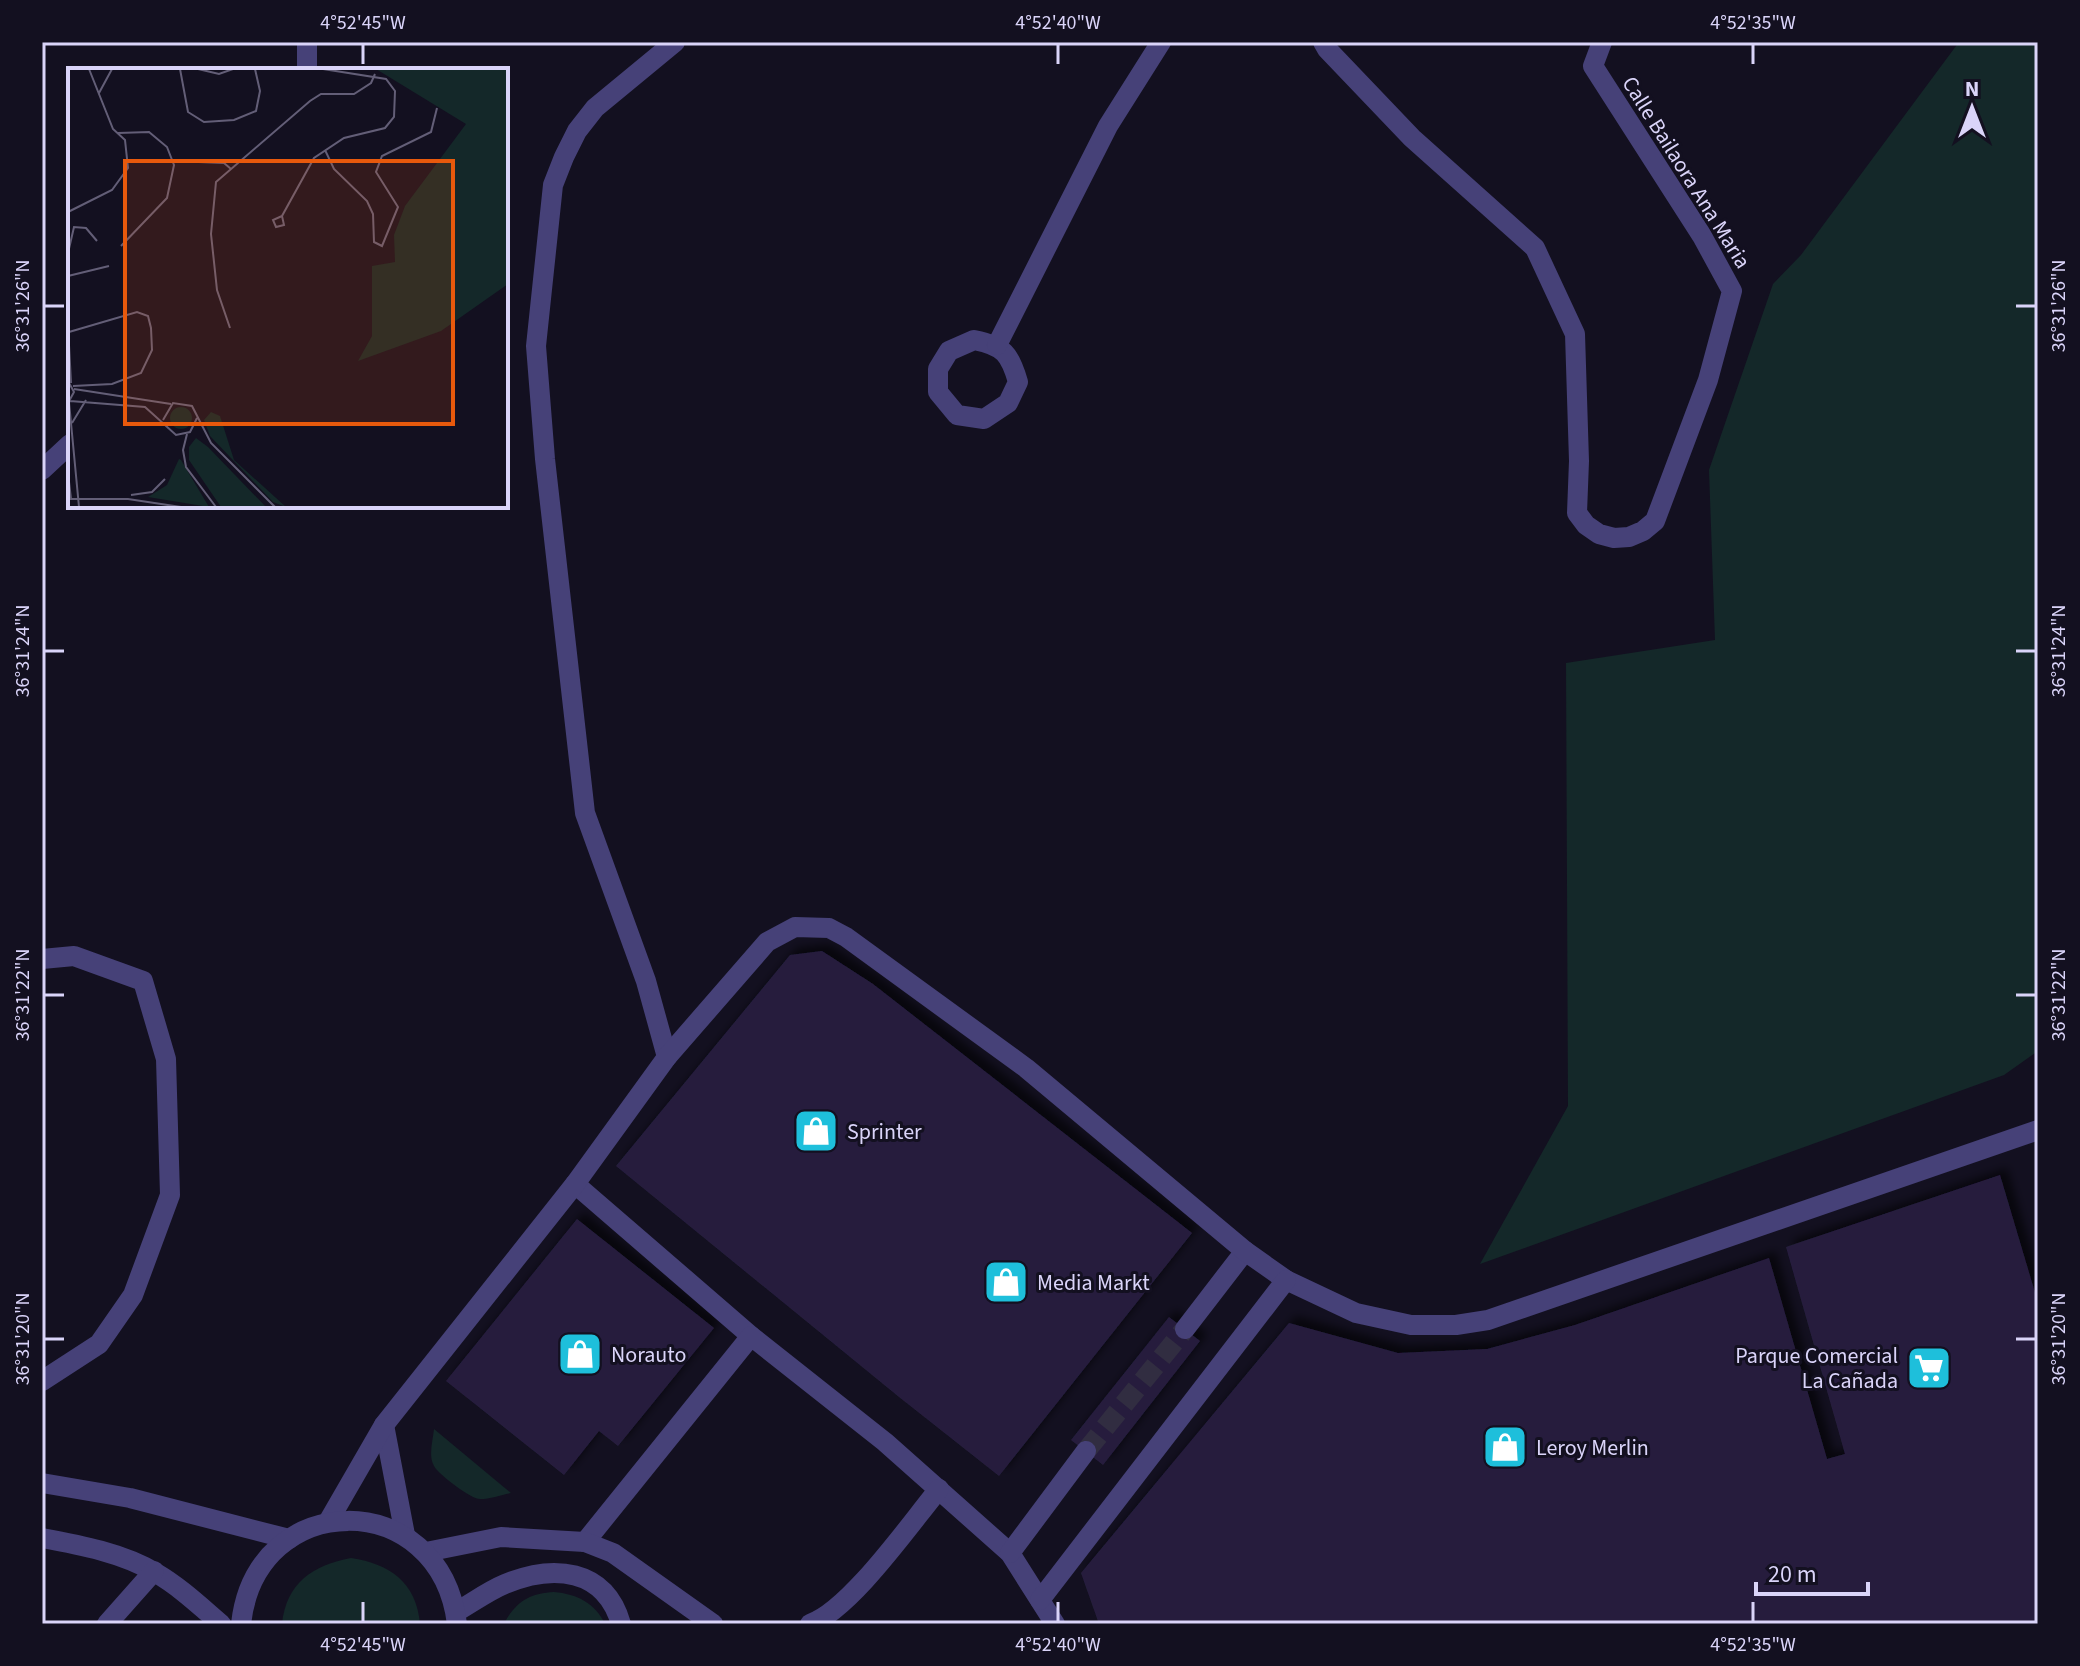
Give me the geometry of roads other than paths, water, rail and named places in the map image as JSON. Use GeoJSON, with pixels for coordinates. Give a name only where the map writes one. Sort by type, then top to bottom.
{"type":"FeatureCollection","features":[{"type":"Feature","properties":{"kind":"street"},"geometry":{"type":"LineString","coordinates":[[307,42],[307,68]]}},
{"type":"Feature","properties":{"kind":"street"},"geometry":{"type":"LineString","coordinates":[[997,345],[1108,126],[1161,42]]}},
{"type":"Feature","properties":{"kind":"street","name":"Calle Bailaora Ana Maria"},"geometry":{"type":"LineString","coordinates":[[1323,42],[1412,138],[1535,248],[1575,334],[1579,461],[1577,513],[1586,525],[1599,534],[1614,538],[1629,537],[1655,521],[1708,380],[1732,291],[1702,236],[1593,66],[1602,42]]}},
{"type":"Feature","properties":{"kind":"street"},"geometry":{"type":"LineString","coordinates":[[667,1057],[646,981],[585,813],[547,474],[536,346],[553,185],[564,157],[577,131],[595,108],[670,44]]}},
{"type":"Feature","properties":{"kind":"street"},"geometry":{"type":"LineString","coordinates":[[42,470],[68,446]]}},
{"type":"Feature","properties":{"kind":"street"},"geometry":{"type":"LineString","coordinates":[[328,1522],[384,1425],[575,1184],[667,1057],[767,942],[795,927],[829,928],[846,937],[1026,1068],[1245,1251],[1286,1280],[1356,1313],[1411,1325],[1456,1325],[1488,1320],[2038,1130]]}},
{"type":"Feature","properties":{"kind":"street"},"geometry":{"type":"LineString","coordinates":[[42,959],[74,956],[143,981],[166,1059],[170,1195],[133,1295],[99,1344],[42,1381]]}},
{"type":"Feature","properties":{"kind":"street"},"geometry":{"type":"LineString","coordinates":[[575,1184],[751,1336],[939,1489],[1010,1553],[1055,1624]]}},
{"type":"Feature","properties":{"kind":"street"},"geometry":{"type":"LineString","coordinates":[[1185,1329],[1245,1251]]}},
{"type":"Feature","properties":{"kind":"street"},"geometry":{"type":"LineString","coordinates":[[1040,1600],[1286,1280]]}},
{"type":"Feature","properties":{"kind":"street"},"geometry":{"type":"LineString","coordinates":[[585,1542],[751,1336]]}},
{"type":"Feature","properties":{"kind":"street"},"geometry":{"type":"LineString","coordinates":[[384,1425],[405,1535]]}},
{"type":"Feature","properties":{"kind":"street"},"geometry":{"type":"LineString","coordinates":[[1010,1553],[1086,1451]]}},
{"type":"Feature","properties":{"kind":"street"},"geometry":{"type":"LineString","coordinates":[[42,1483],[130,1498],[289,1539]]}},
{"type":"Feature","properties":{"kind":"street"},"geometry":{"type":"LineString","coordinates":[[810,1624],[840,1604],[939,1489]]}},
{"type":"Feature","properties":{"kind":"street"},"geometry":{"type":"LineString","coordinates":[[241,1624],[243,1601],[256,1573],[275,1548],[300,1532],[328,1522],[354,1521],[380,1525],[405,1535],[426,1552],[443,1574],[454,1599],[457,1618],[505,1584],[542,1574],[564,1573],[585,1578],[602,1589],[615,1605],[621,1624]]}},
{"type":"Feature","properties":{"kind":"street"},"geometry":{"type":"LineString","coordinates":[[426,1552],[501,1537],[585,1542],[613,1553],[713,1624]]}},
{"type":"Feature","properties":{"kind":"street"},"geometry":{"type":"LineString","coordinates":[[42,1538],[126,1558],[154,1571],[221,1624]]}},
{"type":"Feature","properties":{"kind":"street"},"geometry":{"type":"LineString","coordinates":[[107,1624],[154,1571]]}},
{"type":"Feature","properties":{"kind":"tunnel"},"geometry":{"type":"LineString","coordinates":[[1086,1451],[1185,1329]]}},
{"type":"Feature","properties":{"kind":"place","name":"Sprinter"},"geometry":{"type":"Point","coordinates":[816,1131]}},
{"type":"Feature","properties":{"kind":"place","name":"Media Markt"},"geometry":{"type":"Point","coordinates":[1006,1282]}},
{"type":"Feature","properties":{"kind":"place","name":"Norauto"},"geometry":{"type":"Point","coordinates":[580,1354]}},
{"type":"Feature","properties":{"kind":"place","name":"Parque Comercial La Cañada"},"geometry":{"type":"Point","coordinates":[1929,1368]}},
{"type":"Feature","properties":{"kind":"place","name":"Leroy Merlin"},"geometry":{"type":"Point","coordinates":[1505,1447]}}]}
